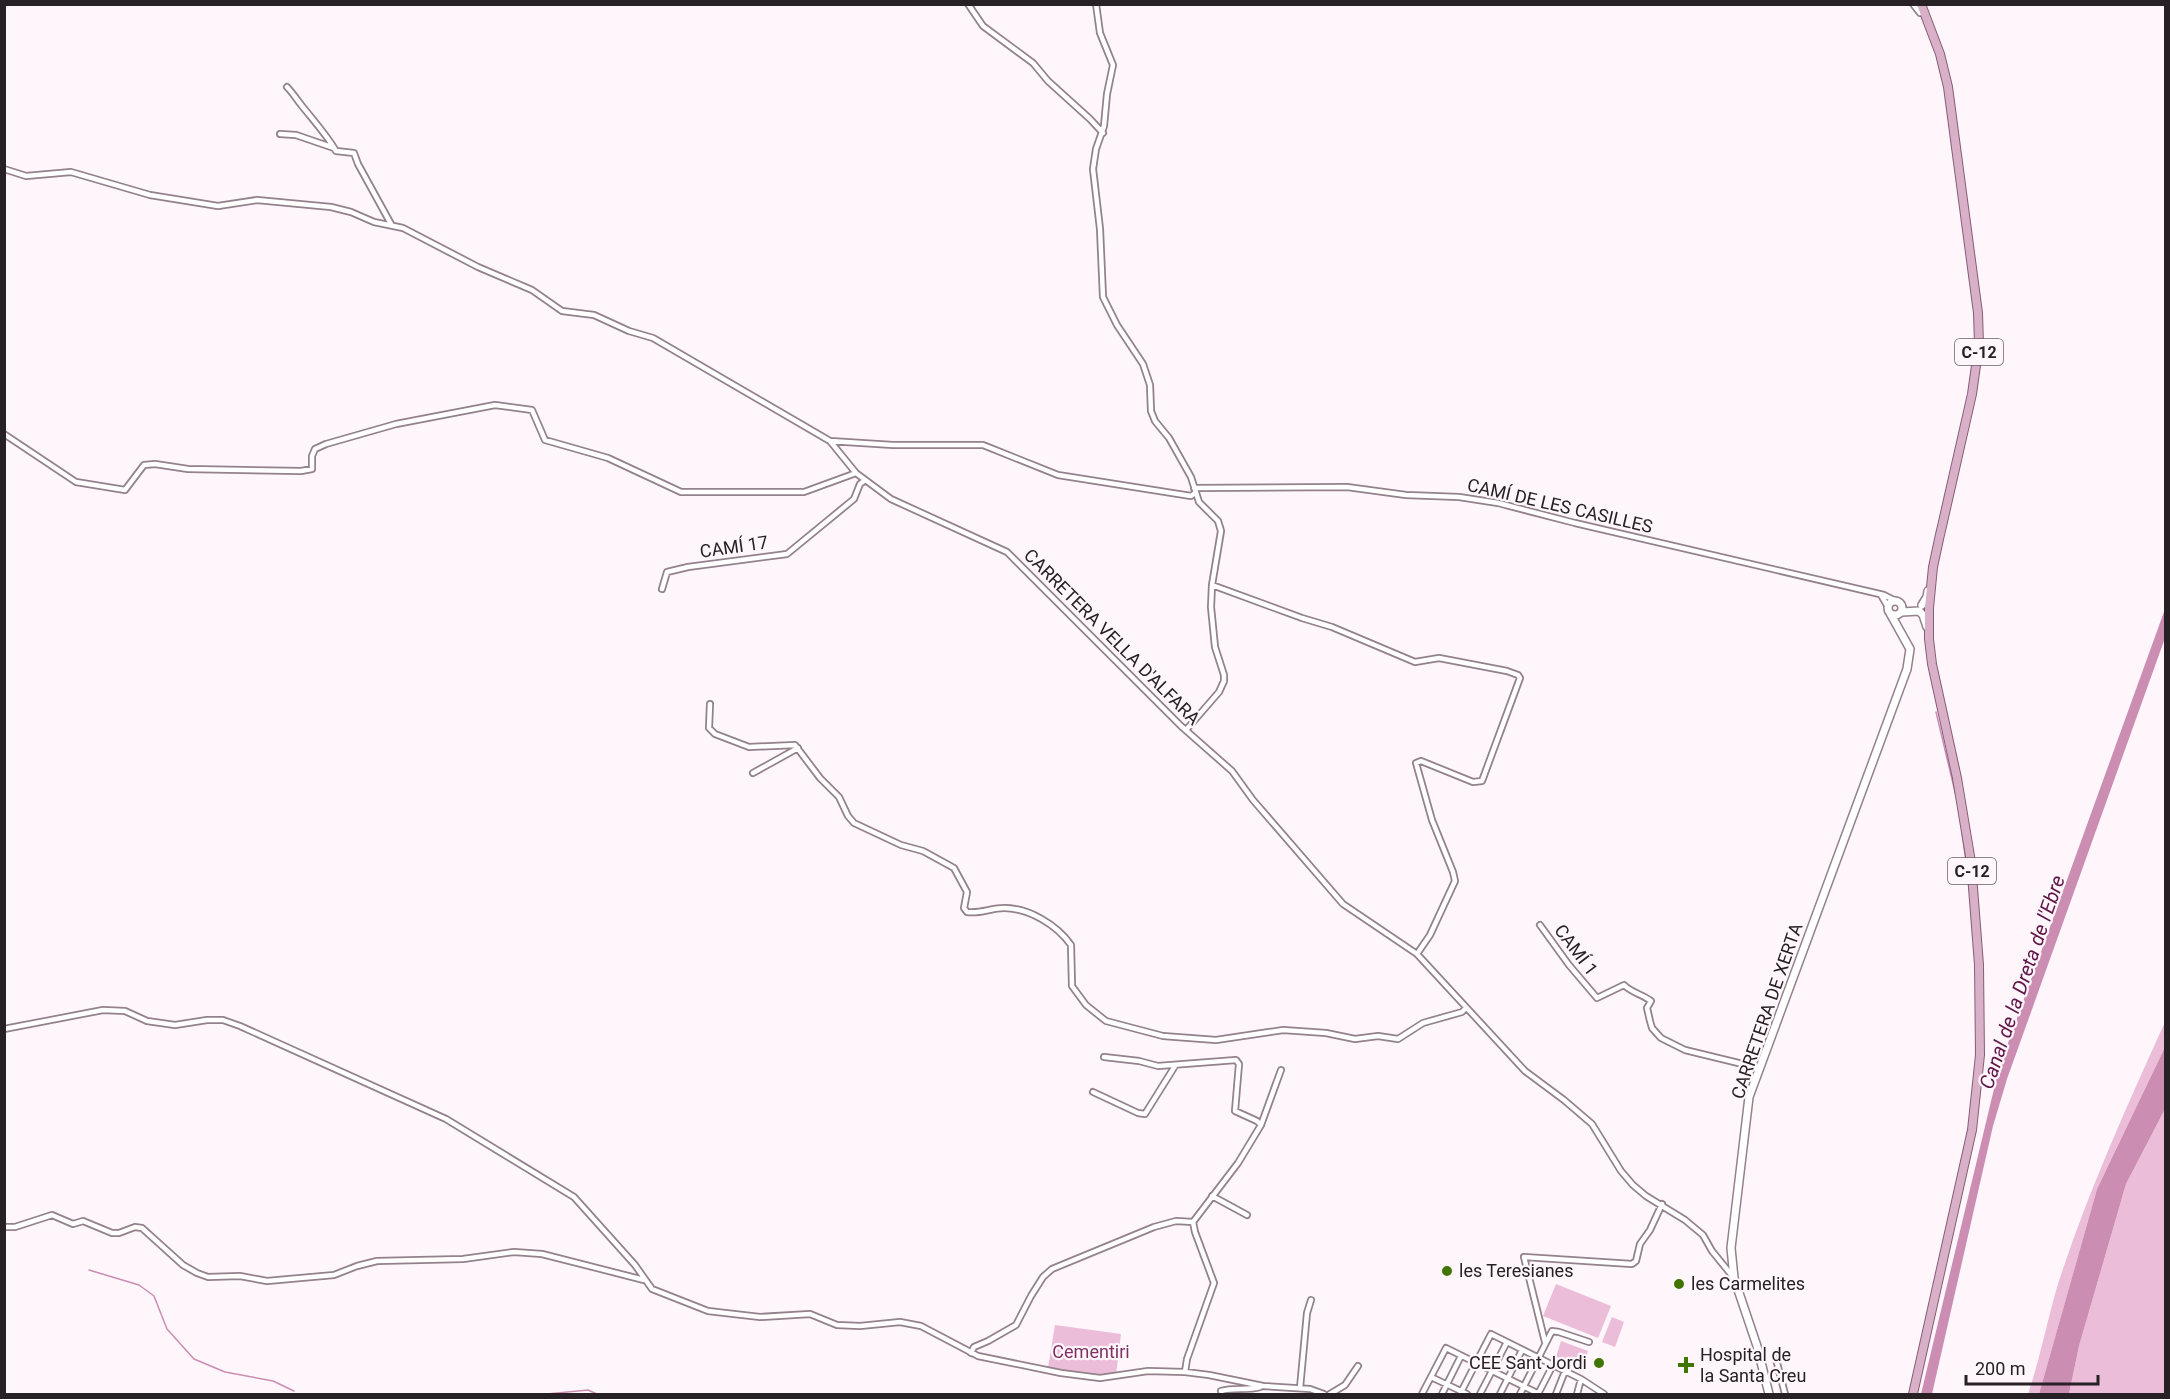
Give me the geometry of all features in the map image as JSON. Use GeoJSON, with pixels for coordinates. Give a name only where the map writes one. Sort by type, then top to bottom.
{"type":"FeatureCollection","features":[{"type":"Feature","properties":{"kind":"main road","name":"C-12"},"geometry":{"type":"LineString","coordinates":[[1913,1395],[1972,1130],[1980,1055],[1978,965],[1971,862],[1963,806],[1932,664],[1923,608],[1972,394],[1979,344],[1978,313],[1948,87],[1940,54],[1921,4]]}},
{"type":"Feature","properties":{"kind":"main road","name":"C-12"},"geometry":{"type":"LineString","coordinates":[[1941,530],[1934,601],[1935,650],[1944,716]]}},
{"type":"Feature","properties":{"kind":"main road"},"geometry":{"type":"LineString","coordinates":[[1889,610],[1895,616],[1931,604],[1936,574]]}},
{"type":"Feature","properties":{"kind":"main road"},"geometry":{"type":"LineString","coordinates":[[1898,602],[1903,608],[1900,629]]}},
{"type":"Feature","properties":{"kind":"main road"},"geometry":{"type":"LineString","coordinates":[[1900,629],[1889,610],[1890,603],[1898,602],[1931,612],[1932,640],[1935,650]]}},
{"type":"Feature","properties":{"kind":"main road","name":"CARRETERA DE XERTA"},"geometry":{"type":"LineString","coordinates":[[1769,1395],[1757,1346],[1734,1278],[1731,1248],[1749,1097],[1901,688],[1909,663],[1910,649],[1900,629]]}},
{"type":"Feature","properties":{"kind":"street"},"geometry":{"type":"LineString","coordinates":[[968,4],[983,26],[1033,63],[1048,81],[1103,133]]}},
{"type":"Feature","properties":{"kind":"street"},"geometry":{"type":"LineString","coordinates":[[1096,4],[1100,33],[1113,66],[1103,133],[1094,155],[1093,169],[1099,217],[1103,297],[1117,325],[1143,364],[1150,385],[1152,416],[1169,438],[1191,477],[1200,505],[1221,525],[1219,553],[1212,585],[1213,636],[1224,681],[1219,692],[1186,730]]}},
{"type":"Feature","properties":{"kind":"street"},"geometry":{"type":"LineString","coordinates":[[1913,4],[1920,13],[1924,13]]}},
{"type":"Feature","properties":{"kind":"street"},"geometry":{"type":"LineString","coordinates":[[287,87],[325,132],[334,148]]}},
{"type":"Feature","properties":{"kind":"street"},"geometry":{"type":"LineString","coordinates":[[280,134],[296,135],[341,152],[354,153],[391,224]]}},
{"type":"Feature","properties":{"kind":"street","name":"CARRETERA VELLA D'ALFARA"},"geometry":{"type":"LineString","coordinates":[[4,169],[26,176],[71,172],[150,195],[218,206],[257,200],[331,207],[351,212],[374,222],[403,228],[478,267],[531,290],[562,311],[594,315],[629,331],[653,338],[830,441],[864,481],[891,499],[1007,552],[1186,730],[1232,771],[1253,800],[1343,904],[1417,954],[1525,1071],[1592,1124],[1621,1171],[1633,1185],[1703,1235],[1712,1251],[1734,1278]]}},
{"type":"Feature","properties":{"kind":"street"},"geometry":{"type":"LineString","coordinates":[[4,434],[76,482],[126,490],[144,465],[155,464],[188,469],[301,471],[312,469],[312,456],[315,449],[326,444],[396,424],[495,405],[531,410],[544,440],[608,458],[681,492],[804,492],[856,473]]}},
{"type":"Feature","properties":{"kind":"street","name":"CAMÍ DE LES CASILLES"},"geometry":{"type":"LineString","coordinates":[[830,441],[893,445],[983,445],[1058,475],[1191,496],[1194,491],[1337,487],[1406,495],[1459,497],[1509,505],[1575,523],[1879,594],[1898,602]]}},
{"type":"Feature","properties":{"kind":"street","name":"CAMÍ 17"},"geometry":{"type":"LineString","coordinates":[[662,589],[667,572],[688,567],[787,554],[854,499],[860,484],[864,481]]}},
{"type":"Feature","properties":{"kind":"street"},"geometry":{"type":"LineString","coordinates":[[1212,585],[1332,627],[1415,662],[1440,658],[1507,670],[1520,678],[1482,781],[1473,782],[1421,761],[1416,763],[1432,820],[1455,881],[1430,935],[1417,954]]}},
{"type":"Feature","properties":{"kind":"street"},"geometry":{"type":"LineString","coordinates":[[1879,594],[1885,599],[1889,610]]}},
{"type":"Feature","properties":{"kind":"street"},"geometry":{"type":"LineString","coordinates":[[710,704],[709,728],[713,733],[750,747],[771,748],[794,745],[820,778],[840,797],[848,816],[854,823],[952,866],[967,892],[965,911],[981,913],[1008,909],[1038,916],[1053,928],[1068,941],[1072,948],[1070,981],[1074,991],[1092,1012],[1106,1021],[1158,1035],[1213,1040],[1283,1030],[1326,1033],[1355,1039],[1378,1036],[1396,1039],[1424,1023],[1464,1011],[1466,1008]]}},
{"type":"Feature","properties":{"kind":"street"},"geometry":{"type":"LineString","coordinates":[[753,773],[798,748]]}},
{"type":"Feature","properties":{"kind":"street","name":"CAMÍ 1"},"geometry":{"type":"LineString","coordinates":[[1540,925],[1597,998],[1624,985],[1631,992],[1642,994],[1651,1001],[1647,1008],[1650,1021],[1652,1028],[1661,1038],[1685,1050],[1759,1068]]}},
{"type":"Feature","properties":{"kind":"street"},"geometry":{"type":"LineString","coordinates":[[4,1029],[103,1010],[125,1011],[147,1021],[176,1025],[223,1020],[240,1026],[446,1119],[574,1197],[655,1292],[708,1311],[760,1317],[810,1314],[837,1325],[860,1326],[900,1322],[921,1326],[971,1353],[1001,1362],[1093,1378],[1109,1378],[1148,1371],[1185,1372],[1263,1386],[1300,1388],[1318,1391],[1324,1395]]}},
{"type":"Feature","properties":{"kind":"street"},"geometry":{"type":"LineString","coordinates":[[1104,1057],[1139,1061],[1154,1066],[1175,1066],[1230,1059],[1238,1061],[1235,1111],[1261,1125]]}},
{"type":"Feature","properties":{"kind":"street"},"geometry":{"type":"LineString","coordinates":[[1093,1092],[1138,1113],[1145,1114],[1175,1066]]}},
{"type":"Feature","properties":{"kind":"street"},"geometry":{"type":"LineString","coordinates":[[1185,1372],[1187,1359],[1214,1286],[1213,1278],[1194,1232],[1193,1222],[1238,1163],[1261,1125],[1281,1070]]}},
{"type":"Feature","properties":{"kind":"street"},"geometry":{"type":"LineString","coordinates":[[1212,1196],[1247,1215]]}},
{"type":"Feature","properties":{"kind":"street"},"geometry":{"type":"LineString","coordinates":[[1545,1342],[1524,1257],[1632,1264],[1636,1261],[1640,1244],[1650,1230],[1662,1204]]}},
{"type":"Feature","properties":{"kind":"street"},"geometry":{"type":"LineString","coordinates":[[4,1227],[15,1227],[52,1215],[70,1223],[87,1222],[112,1233],[135,1227],[142,1228],[183,1265],[208,1277],[240,1276],[267,1281],[333,1275],[377,1261],[463,1259],[514,1252],[542,1254],[645,1280]]}},
{"type":"Feature","properties":{"kind":"street"},"geometry":{"type":"LineString","coordinates":[[971,1353],[974,1347],[1016,1325],[1031,1296],[1052,1269],[1154,1227],[1176,1221],[1193,1222]]}},
{"type":"Feature","properties":{"kind":"street"},"geometry":{"type":"LineString","coordinates":[[1300,1388],[1307,1313],[1311,1300]]}},
{"type":"Feature","properties":{"kind":"street"},"geometry":{"type":"LineString","coordinates":[[1520,1395],[1550,1332],[1555,1331],[1589,1342]]}},
{"type":"Feature","properties":{"kind":"street"},"geometry":{"type":"LineString","coordinates":[[1431,1377],[1463,1394],[1491,1334],[1581,1379],[1604,1395]]}},
{"type":"Feature","properties":{"kind":"street"},"geometry":{"type":"LineString","coordinates":[[1483,1394],[1507,1342]]}},
{"type":"Feature","properties":{"kind":"street"},"geometry":{"type":"LineString","coordinates":[[1422,1395],[1446,1348],[1539,1394],[1553,1365]]}},
{"type":"Feature","properties":{"kind":"street"},"geometry":{"type":"LineString","coordinates":[[1500,1395],[1522,1350]]}},
{"type":"Feature","properties":{"kind":"street"},"geometry":{"type":"LineString","coordinates":[[1442,1395],[1461,1356]]}},
{"type":"Feature","properties":{"kind":"street"},"geometry":{"type":"LineString","coordinates":[[1776,1359],[1785,1395]]}},
{"type":"Feature","properties":{"kind":"street"},"geometry":{"type":"LineString","coordinates":[[1330,1395],[1345,1385],[1358,1366]]}},
{"type":"Feature","properties":{"kind":"street"},"geometry":{"type":"LineString","coordinates":[[1556,1395],[1566,1371]]}},
{"type":"Feature","properties":{"kind":"street"},"geometry":{"type":"LineString","coordinates":[[1577,1395],[1581,1379]]}},
{"type":"Feature","properties":{"kind":"street"},"geometry":{"type":"LineString","coordinates":[[1221,1391],[1229,1388],[1247,1390],[1263,1386]]}},
{"type":"Feature","properties":{"kind":"green space"},"geometry":{"type":"Polygon","coordinates":[[[2165,1022],[2165,1047],[2097,1189],[2039,1394],[2028,1394],[2058,1284],[2081,1217],[2165,1022]]]}},
{"type":"Feature","properties":{"kind":"green space"},"geometry":{"type":"Polygon","coordinates":[[[2165,1109],[2165,1394],[2069,1394],[2079,1346],[2126,1184],[2165,1109]]]}},
{"type":"Feature","properties":{"kind":"green space"},"geometry":{"type":"Polygon","coordinates":[[[1556,1284],[1611,1306],[1598,1338],[1543,1316],[1556,1284]]]}},
{"type":"Feature","properties":{"kind":"green space"},"geometry":{"type":"Polygon","coordinates":[[[1612,1317],[1624,1322],[1615,1347],[1602,1342],[1612,1317]]]}},
{"type":"Feature","properties":{"kind":"green space","name":"Cementiri"},"geometry":{"type":"Polygon","coordinates":[[[1055,1325],[1121,1334],[1116,1375],[1093,1375],[1048,1368],[1055,1325]]]}},
{"type":"Feature","properties":{"kind":"green space"},"geometry":{"type":"Polygon","coordinates":[[[1561,1341],[1588,1351],[1584,1366],[1556,1357],[1561,1341]]]}},
{"type":"Feature","properties":{"kind":"shaded area"},"geometry":{"type":"Polygon","coordinates":[[[2165,609],[2165,638],[2007,1079],[1993,1126],[1932,1394],[1921,1394],[1999,1068],[2165,609]]]}},
{"type":"Feature","properties":{"kind":"shaded area"},"geometry":{"type":"Polygon","coordinates":[[[2165,1047],[2165,1109],[2126,1184],[2079,1346],[2069,1394],[2039,1394],[2097,1189],[2165,1047]]]}},
{"type":"Feature","properties":{"kind":"waterway"},"geometry":{"type":"LineString","coordinates":[[1936,712],[1956,796]]}},
{"type":"Feature","properties":{"kind":"waterway"},"geometry":{"type":"LineString","coordinates":[[1962,833],[1970,891]]}},
{"type":"Feature","properties":{"kind":"waterway"},"geometry":{"type":"LineString","coordinates":[[89,1270],[139,1285],[154,1296],[167,1329],[194,1359],[225,1372],[273,1381],[294,1391]]}},
{"type":"Feature","properties":{"kind":"waterway"},"geometry":{"type":"LineString","coordinates":[[547,1394],[588,1390],[597,1394]]}},
{"type":"Feature","properties":{"kind":"place","name":"les Teresianes"},"geometry":{"type":"Point","coordinates":[1447,1271]}},
{"type":"Feature","properties":{"kind":"place","name":"les Carmelites"},"geometry":{"type":"Point","coordinates":[1679,1284]}},
{"type":"Feature","properties":{"kind":"place","name":"CEE Sant Jordi"},"geometry":{"type":"Point","coordinates":[1599,1363]}},
{"type":"Feature","properties":{"kind":"place","name":"Hospital de la Santa Creu"},"geometry":{"type":"Point","coordinates":[1686,1365]}},
{"type":"Feature","properties":{"kind":"water label","name":"Canal de la Dreta de l'Ebre"},"geometry":{"type":"Point","coordinates":[2022,982]}}]}
